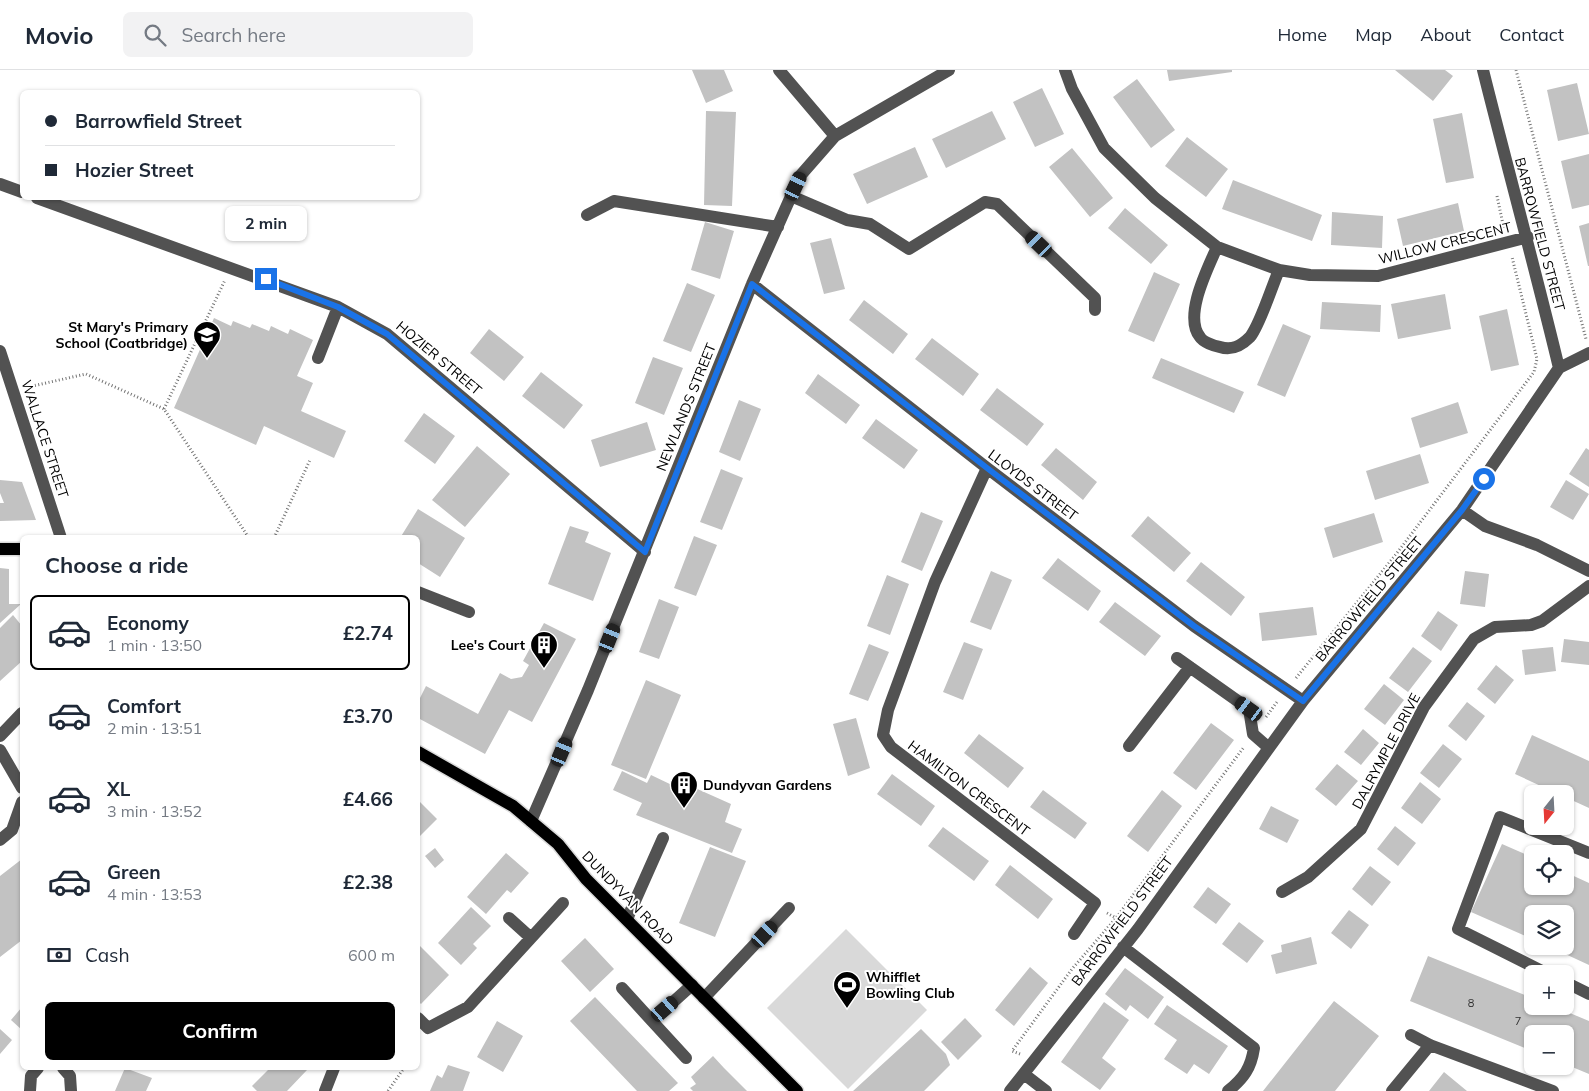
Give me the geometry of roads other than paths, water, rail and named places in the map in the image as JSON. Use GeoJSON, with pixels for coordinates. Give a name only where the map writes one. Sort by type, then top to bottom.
{"type":"FeatureCollection","features":[{"type":"Feature","properties":{"kind":"main road"},"geometry":{"type":"LineString","coordinates":[[0,549],[20,549]]}},
{"type":"Feature","properties":{"kind":"main road","name":"DUNDYVAN ROAD"},"geometry":{"type":"LineString","coordinates":[[420,753],[514,806],[558,844],[586,879],[628,918],[704,998],[798,1091]]}},
{"type":"Feature","properties":{"kind":"street"},"geometry":{"type":"LineString","coordinates":[[778,70],[835,136]]}},
{"type":"Feature","properties":{"kind":"street","name":"NEWLANDS STREET"},"geometry":{"type":"LineString","coordinates":[[531,821],[645,552],[752,284],[800,176],[835,136],[949,70]]}},
{"type":"Feature","properties":{"kind":"street","name":"WILLOW CRESCENT"},"geometry":{"type":"LineString","coordinates":[[1065,70],[1072,90],[1104,148],[1155,198],[1217,246],[1279,270],[1310,275],[1378,276],[1528,237]]}},
{"type":"Feature","properties":{"kind":"street","name":"BARROWFIELD STREET"},"geometry":{"type":"LineString","coordinates":[[1010,1091],[1138,929],[1303,701],[1462,510],[1559,368],[1528,237],[1483,70]]}},
{"type":"Feature","properties":{"kind":"street"},"geometry":{"type":"LineString","coordinates":[[0,184],[20,191]]}},
{"type":"Feature","properties":{"kind":"street"},"geometry":{"type":"LineString","coordinates":[[791,196],[847,220],[870,224],[909,249],[985,202],[997,204],[1095,298],[1095,310]]}},
{"type":"Feature","properties":{"kind":"street","name":"HOZIER STREET"},"geometry":{"type":"LineString","coordinates":[[43,200],[230,266],[338,307],[387,334],[645,552]]}},
{"type":"Feature","properties":{"kind":"street"},"geometry":{"type":"LineString","coordinates":[[587,214],[614,201],[778,227]]}},
{"type":"Feature","properties":{"kind":"street"},"geometry":{"type":"LineString","coordinates":[[1217,246],[1195,308],[1195,326],[1200,338],[1215,346],[1228,350],[1241,345],[1251,335],[1279,270]]}},
{"type":"Feature","properties":{"kind":"street","name":"LLOYDS STREET"},"geometry":{"type":"LineString","coordinates":[[752,284],[987,468],[1194,626],[1303,701]]}},
{"type":"Feature","properties":{"kind":"street"},"geometry":{"type":"LineString","coordinates":[[318,358],[338,307]]}},
{"type":"Feature","properties":{"kind":"street"},"geometry":{"type":"LineString","coordinates":[[1559,368],[1588,347]]}},
{"type":"Feature","properties":{"kind":"street","name":"WALLACE STREET"},"geometry":{"type":"LineString","coordinates":[[0,351],[60,535]]}},
{"type":"Feature","properties":{"kind":"street","name":"HAMILTON CRESCENT"},"geometry":{"type":"LineString","coordinates":[[987,468],[935,582],[888,710],[883,735],[891,747],[1095,903],[1074,934]]}},
{"type":"Feature","properties":{"kind":"street"},"geometry":{"type":"LineString","coordinates":[[1462,510],[1485,526],[1537,545],[1589,571]]}},
{"type":"Feature","properties":{"kind":"street","name":"DALRYMPLE DRIVE"},"geometry":{"type":"LineString","coordinates":[[1282,892],[1308,877],[1361,829],[1424,707],[1474,640],[1495,627],[1531,625],[1542,621],[1589,586]]}},
{"type":"Feature","properties":{"kind":"street"},"geometry":{"type":"LineString","coordinates":[[420,593],[469,612]]}},
{"type":"Feature","properties":{"kind":"street"},"geometry":{"type":"LineString","coordinates":[[1177,658],[1249,709],[1253,734],[1269,748]]}},
{"type":"Feature","properties":{"kind":"street"},"geometry":{"type":"LineString","coordinates":[[1129,746],[1190,668]]}},
{"type":"Feature","properties":{"kind":"street"},"geometry":{"type":"LineString","coordinates":[[0,736],[20,715]]}},
{"type":"Feature","properties":{"kind":"street"},"geometry":{"type":"LineString","coordinates":[[0,750],[20,785]]}},
{"type":"Feature","properties":{"kind":"street"},"geometry":{"type":"LineString","coordinates":[[0,840],[12,830],[20,808]]}},
{"type":"Feature","properties":{"kind":"street"},"geometry":{"type":"LineString","coordinates":[[1530,965],[1458,929],[1500,817],[1589,853]]}},
{"type":"Feature","properties":{"kind":"street"},"geometry":{"type":"LineString","coordinates":[[628,918],[663,838]]}},
{"type":"Feature","properties":{"kind":"street"},"geometry":{"type":"LineString","coordinates":[[423,1032],[468,1007],[563,903]]}},
{"type":"Feature","properties":{"kind":"street"},"geometry":{"type":"LineString","coordinates":[[704,998],[789,908]]}},
{"type":"Feature","properties":{"kind":"street"},"geometry":{"type":"LineString","coordinates":[[509,918],[530,937]]}},
{"type":"Feature","properties":{"kind":"street"},"geometry":{"type":"LineString","coordinates":[[1123,947],[1254,1048],[1252,1064],[1239,1082],[1228,1091]]}},
{"type":"Feature","properties":{"kind":"street"},"geometry":{"type":"LineString","coordinates":[[652,1021],[692,985]]}},
{"type":"Feature","properties":{"kind":"street"},"geometry":{"type":"LineString","coordinates":[[1574,986],[1589,994]]}},
{"type":"Feature","properties":{"kind":"street"},"geometry":{"type":"LineString","coordinates":[[622,988],[686,1058]]}},
{"type":"Feature","properties":{"kind":"street"},"geometry":{"type":"LineString","coordinates":[[1411,1035],[1430,1045],[1535,1088],[1553,1091]]}},
{"type":"Feature","properties":{"kind":"street"},"geometry":{"type":"LineString","coordinates":[[1392,1091],[1430,1045]]}},
{"type":"Feature","properties":{"kind":"street"},"geometry":{"type":"LineString","coordinates":[[30,1091],[31,1076],[36,1070]]}},
{"type":"Feature","properties":{"kind":"street"},"geometry":{"type":"LineString","coordinates":[[67,1070],[72,1083],[71,1091]]}},
{"type":"Feature","properties":{"kind":"street"},"geometry":{"type":"LineString","coordinates":[[326,1091],[333,1070]]}},
{"type":"Feature","properties":{"kind":"street"},"geometry":{"type":"LineString","coordinates":[[1024,1074],[1046,1091]]}},
{"type":"Feature","properties":{"kind":"place","name":"St Mary's Primary School (Coatbridge)"},"geometry":{"type":"Point","coordinates":[207,359]}},
{"type":"Feature","properties":{"kind":"place","name":"Lee's Court"},"geometry":{"type":"Point","coordinates":[544,669]}},
{"type":"Feature","properties":{"kind":"place","name":"Dundyvan Gardens"},"geometry":{"type":"Point","coordinates":[684,809]}},
{"type":"Feature","properties":{"kind":"place","name":"Whifflet Bowling Club"},"geometry":{"type":"Point","coordinates":[847,1009]}}]}
